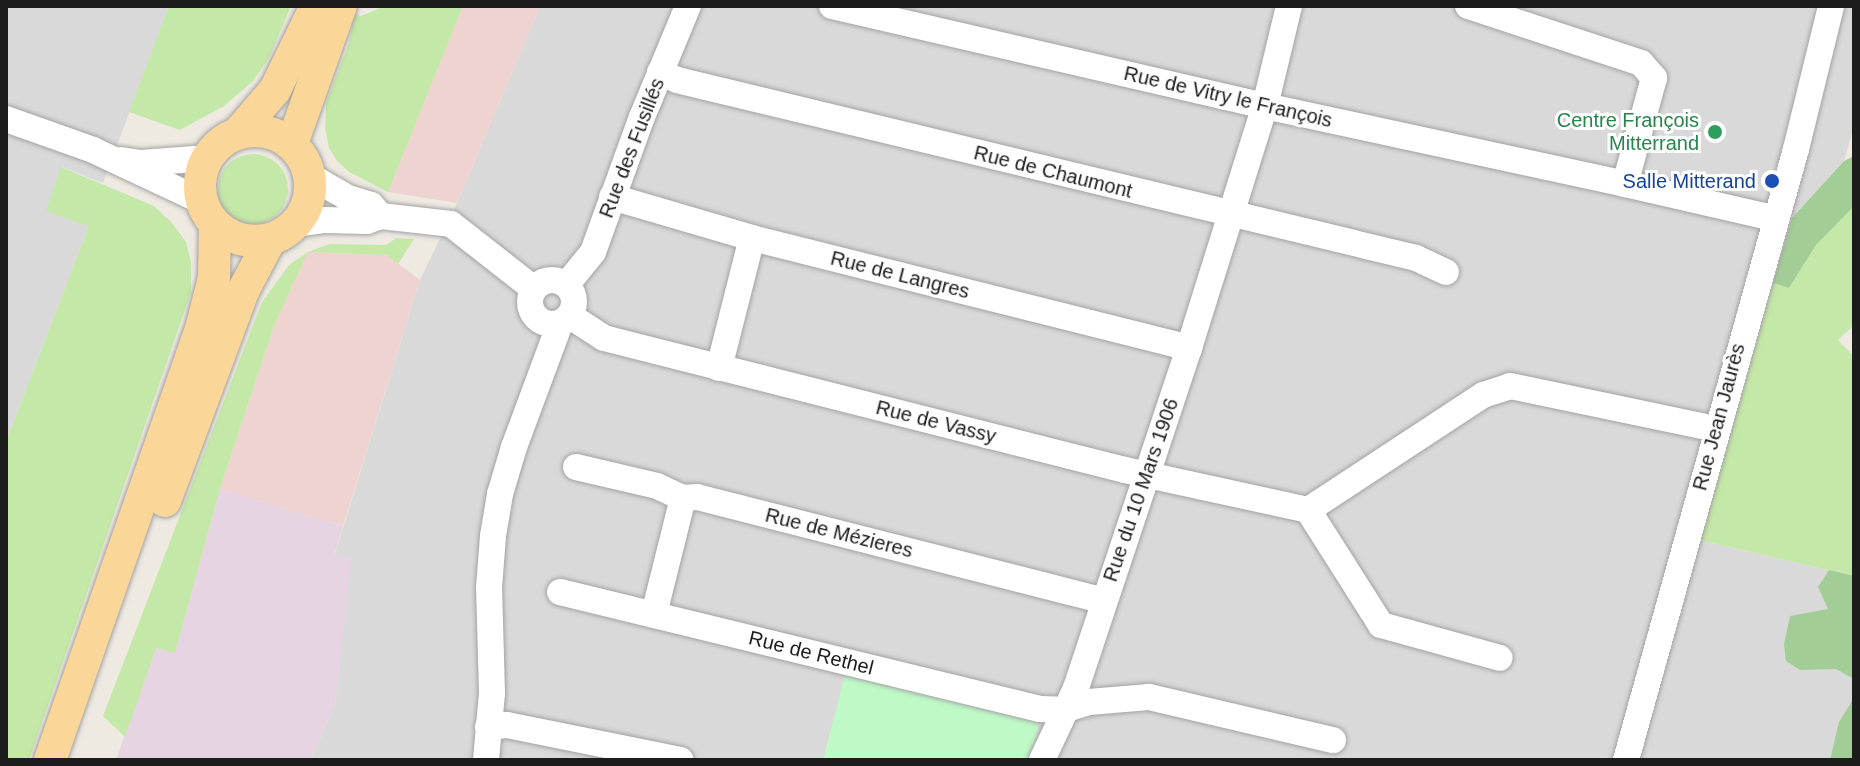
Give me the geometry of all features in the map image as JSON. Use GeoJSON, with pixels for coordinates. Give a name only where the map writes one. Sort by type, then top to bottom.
{"type":"FeatureCollection","features":[{"type":"Feature","properties":{"kind":"main road"},"geometry":{"type":"LineString","coordinates":[[50,760],[202,325],[214,278],[208,213],[200,179],[208,158],[221,143],[238,133],[275,90],[316,6]]}},
{"type":"Feature","properties":{"kind":"main road"},"geometry":{"type":"LineString","coordinates":[[292,144],[341,6]]}},
{"type":"Feature","properties":{"kind":"main road"},"geometry":{"type":"LineString","coordinates":[[73,760],[229,326],[283,232],[309,202],[310,176],[292,144],[266,132],[238,133]]}},
{"type":"Feature","properties":{"kind":"main road"},"geometry":{"type":"LineString","coordinates":[[208,213],[241,240],[283,232]]}},
{"type":"Feature","properties":{"kind":"street","name":"Rue des Fusillés"},"geometry":{"type":"LineString","coordinates":[[567,284],[593,252],[688,6]]}},
{"type":"Feature","properties":{"kind":"street","name":"Rue de Vitry le François"},"geometry":{"type":"LineString","coordinates":[[832,6],[1265,106],[1774,218]]}},
{"type":"Feature","properties":{"kind":"street","name":"Rue du 10 Mars 1906"},"geometry":{"type":"LineString","coordinates":[[1042,760],[1076,688],[1189,348],[1265,106],[1289,6]]}},
{"type":"Feature","properties":{"kind":"street"},"geometry":{"type":"LineString","coordinates":[[1468,6],[1537,16],[1641,63],[1654,78],[1625,184]]}},
{"type":"Feature","properties":{"kind":"street","name":"Rue Jean Jaurès"},"geometry":{"type":"LineString","coordinates":[[1626,760],[1715,429],[1816,74],[1831,6]]}},
{"type":"Feature","properties":{"kind":"street","name":"Rue de Chaumont"},"geometry":{"type":"LineString","coordinates":[[660,72],[677,80],[1416,258],[1446,272]]}},
{"type":"Feature","properties":{"kind":"street"},"geometry":{"type":"LineString","coordinates":[[6,119],[117,160],[208,213]]}},
{"type":"Feature","properties":{"kind":"street"},"geometry":{"type":"LineString","coordinates":[[117,160],[141,163],[208,158]]}},
{"type":"Feature","properties":{"kind":"street"},"geometry":{"type":"LineString","coordinates":[[310,176],[348,198],[371,205],[381,216]]}},
{"type":"Feature","properties":{"kind":"street","name":"Rue de Langres"},"geometry":{"type":"LineString","coordinates":[[612,197],[752,238],[1189,348]]}},
{"type":"Feature","properties":{"kind":"street"},"geometry":{"type":"LineString","coordinates":[[283,232],[325,220],[367,221],[381,216],[451,224],[534,289]]}},
{"type":"Feature","properties":{"kind":"street"},"geometry":{"type":"LineString","coordinates":[[719,368],[752,238]]}},
{"type":"Feature","properties":{"kind":"street"},"geometry":{"type":"LineString","coordinates":[[486,760],[493,536],[500,494],[555,318],[575,305],[574,293],[567,284],[549,279],[534,289],[530,303],[555,318]]}},
{"type":"Feature","properties":{"kind":"street","name":"Rue de Vassy"},"geometry":{"type":"LineString","coordinates":[[555,318],[604,338],[719,368],[1146,475],[1308,510]]}},
{"type":"Feature","properties":{"kind":"street"},"geometry":{"type":"LineString","coordinates":[[1500,658],[1381,625],[1308,510],[1483,395],[1510,386],[1715,429]]}},
{"type":"Feature","properties":{"kind":"street","name":"Rue de Mézieres"},"geometry":{"type":"LineString","coordinates":[[576,467],[657,486],[683,498],[697,497],[1104,601]]}},
{"type":"Feature","properties":{"kind":"street"},"geometry":{"type":"LineString","coordinates":[[654,614],[683,498]]}},
{"type":"Feature","properties":{"kind":"street","name":"Rue de Rethel"},"geometry":{"type":"LineString","coordinates":[[560,592],[1040,709],[1063,710]]}},
{"type":"Feature","properties":{"kind":"street"},"geometry":{"type":"LineString","coordinates":[[1063,710],[1089,702],[1149,697],[1333,740]]}},
{"type":"Feature","properties":{"kind":"street"},"geometry":{"type":"LineString","coordinates":[[488,727],[507,725],[680,760]]}},
{"type":"Feature","properties":{"kind":"shaded area"},"geometry":{"type":"Polygon","coordinates":[[[6,6],[169,6],[103,183],[62,167],[89,226],[6,442],[6,6]]]}},
{"type":"Feature","properties":{"kind":"shaded area"},"geometry":{"type":"Polygon","coordinates":[[[463,6],[540,6],[457,203],[388,192],[463,6]]]}},
{"type":"Feature","properties":{"kind":"shaded area"},"geometry":{"type":"Polygon","coordinates":[[[540,6],[1854,6],[1854,126],[1844,161],[1792,218],[1700,540],[1854,576],[1854,760],[311,760],[335,704],[351,558],[334,557],[420,280],[457,203],[540,6]]]}},
{"type":"Feature","properties":{"kind":"shaded area"},"geometry":{"type":"Polygon","coordinates":[[[308,252],[387,255],[420,280],[343,526],[220,489],[274,326],[308,252]]]}},
{"type":"Feature","properties":{"kind":"shaded area"},"geometry":{"type":"Polygon","coordinates":[[[220,489],[343,526],[334,556],[352,558],[335,704],[311,760],[116,760],[156,647],[175,652],[220,489]]]}},
{"type":"Feature","properties":{"kind":"green space"},"geometry":{"type":"Polygon","coordinates":[[[169,6],[291,6],[269,58],[253,81],[224,106],[180,130],[129,112],[169,6]]]}},
{"type":"Feature","properties":{"kind":"green space"},"geometry":{"type":"Polygon","coordinates":[[[385,6],[463,6],[388,192],[349,172],[337,161],[329,148],[325,128],[326,103],[349,43],[354,14],[361,16],[385,6]]]}},
{"type":"Feature","properties":{"kind":"green space"},"geometry":{"type":"Polygon","coordinates":[[[253,154],[278,164],[288,189],[278,214],[253,224],[228,214],[218,189],[228,164],[253,154]]]}},
{"type":"Feature","properties":{"kind":"green space"},"geometry":{"type":"Polygon","coordinates":[[[1854,156],[1854,206],[1816,245],[1789,288],[1773,283],[1792,218],[1844,161],[1854,156]]]}},
{"type":"Feature","properties":{"kind":"green space"},"geometry":{"type":"Polygon","coordinates":[[[61,167],[154,206],[172,223],[186,242],[191,262],[191,292],[29,760],[6,760],[6,442],[89,226],[46,211],[61,167]]]}},
{"type":"Feature","properties":{"kind":"green space"},"geometry":{"type":"Polygon","coordinates":[[[1852,205],[1854,325],[1838,340],[1854,357],[1854,576],[1700,540],[1773,283],[1789,288],[1816,245],[1852,205]]]}},
{"type":"Feature","properties":{"kind":"green space"},"geometry":{"type":"Polygon","coordinates":[[[396,238],[414,239],[398,264],[387,255],[308,252],[330,244],[386,245],[396,238]]]}},
{"type":"Feature","properties":{"kind":"green space"},"geometry":{"type":"Polygon","coordinates":[[[308,252],[274,326],[220,489],[175,653],[156,648],[125,737],[103,716],[262,302],[289,265],[308,252]]]}},
{"type":"Feature","properties":{"kind":"green space"},"geometry":{"type":"Polygon","coordinates":[[[1829,570],[1854,576],[1854,679],[1836,669],[1800,670],[1786,661],[1784,644],[1790,616],[1828,609],[1818,587],[1829,570]]]}},
{"type":"Feature","properties":{"kind":"green space"},"geometry":{"type":"Polygon","coordinates":[[[846,671],[1037,719],[1038,729],[1028,760],[823,760],[846,671]]]}},
{"type":"Feature","properties":{"kind":"green space"},"geometry":{"type":"Polygon","coordinates":[[[1854,698],[1854,760],[1830,760],[1839,722],[1854,698]]]}},
{"type":"Feature","properties":{"kind":"place","name":"Centre François Mitterrand"},"geometry":{"type":"Point","coordinates":[1715,132]}},
{"type":"Feature","properties":{"kind":"place","name":"Salle Mitterand"},"geometry":{"type":"Point","coordinates":[1772,181]}}]}
